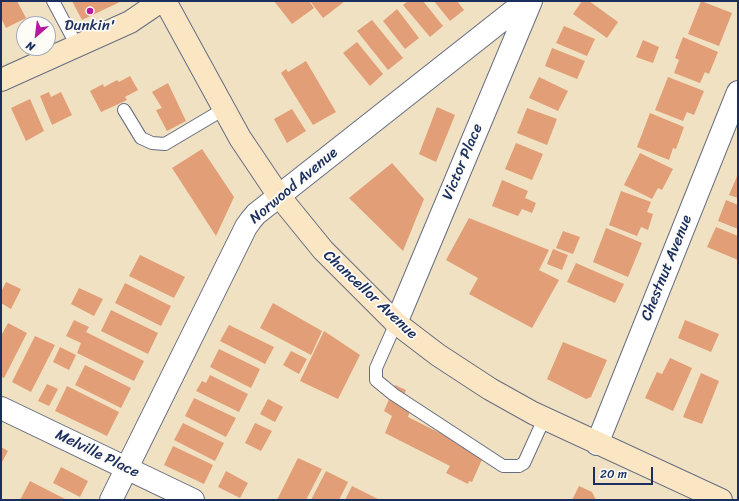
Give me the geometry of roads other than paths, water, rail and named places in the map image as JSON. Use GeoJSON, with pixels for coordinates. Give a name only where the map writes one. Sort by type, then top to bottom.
{"type":"FeatureCollection","features":[{"type":"Feature","properties":{"kind":"main road"},"geometry":{"type":"LineString","coordinates":[[1,80],[130,22],[161,1]]}},
{"type":"Feature","properties":{"kind":"main road","name":"Chancellor Avenue"},"geometry":{"type":"LineString","coordinates":[[165,1],[224,109],[252,157],[278,196],[323,250],[396,323],[438,355],[490,389],[544,419],[698,495],[721,500]]}},
{"type":"Feature","properties":{"kind":"street","name":"Norwood Avenue"},"geometry":{"type":"LineString","coordinates":[[111,500],[246,227],[256,214],[526,1]]}},
{"type":"Feature","properties":{"kind":"street","name":"Victor Place"},"geometry":{"type":"LineString","coordinates":[[396,323],[531,1]]}},
{"type":"Feature","properties":{"kind":"street"},"geometry":{"type":"LineString","coordinates":[[472,43],[481,45],[493,54],[499,66],[500,74]]}},
{"type":"Feature","properties":{"kind":"street","name":"Chestnut Avenue"},"geometry":{"type":"LineString","coordinates":[[597,444],[738,92]]}},
{"type":"Feature","properties":{"kind":"street","name":"Melville Place"},"geometry":{"type":"LineString","coordinates":[[1,408],[193,500]]}},
{"type":"Feature","properties":{"kind":"lane"},"geometry":{"type":"LineString","coordinates":[[53,1],[77,46]]}},
{"type":"Feature","properties":{"kind":"lane"},"geometry":{"type":"LineString","coordinates":[[124,110],[142,138],[152,143],[165,144],[224,109]]}},
{"type":"Feature","properties":{"kind":"lane"},"geometry":{"type":"LineString","coordinates":[[396,323],[376,368],[376,380],[393,394],[497,462],[509,467],[519,466],[524,463],[544,419]]}},
{"type":"Feature","properties":{"kind":"place","name":"Dunkin'"},"geometry":{"type":"Point","coordinates":[90,11]}}]}
